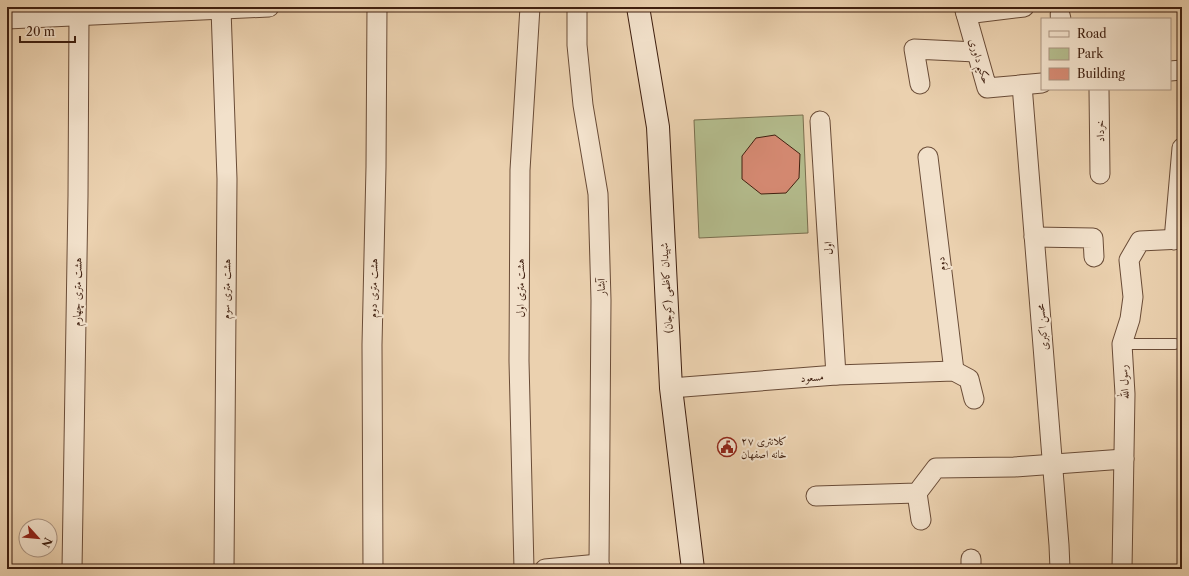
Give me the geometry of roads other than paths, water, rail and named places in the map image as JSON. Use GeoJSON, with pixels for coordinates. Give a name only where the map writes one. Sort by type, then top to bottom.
{"type":"FeatureCollection","features":[{"type":"Feature","properties":{"kind":"main road","name":"شهیدان کاظمی (کوجان)"},"geometry":{"type":"LineString","coordinates":[[638,7],[658,127],[671,388],[693,569]]}},
{"type":"Feature","properties":{"kind":"street"},"geometry":{"type":"LineString","coordinates":[[7,19],[79,16],[130,10],[269,7]]}},
{"type":"Feature","properties":{"kind":"street","name":"هشت متری دوم"},"geometry":{"type":"LineString","coordinates":[[373,569],[372,345],[376,175],[377,7]]}},
{"type":"Feature","properties":{"kind":"street","name":"هشت متری اول"},"geometry":{"type":"LineString","coordinates":[[524,569],[519,361],[520,170],[530,7]]}},
{"type":"Feature","properties":{"kind":"street","name":"آبشار"},"geometry":{"type":"LineString","coordinates":[[577,7],[577,45],[583,105],[598,194],[601,300],[600,566]]}},
{"type":"Feature","properties":{"kind":"street"},"geometry":{"type":"LineString","coordinates":[[965,10],[1024,7]]}},
{"type":"Feature","properties":{"kind":"street","name":"هشت متری سوم"},"geometry":{"type":"LineString","coordinates":[[221,9],[227,180],[224,569]]}},
{"type":"Feature","properties":{"kind":"street","name":"حکیم داوری"},"geometry":{"type":"LineString","coordinates":[[965,10],[987,88],[1041,83]]}},
{"type":"Feature","properties":{"kind":"street","name":"هشت متری چهارم"},"geometry":{"type":"LineString","coordinates":[[72,569],[78,196],[79,16]]}},
{"type":"Feature","properties":{"kind":"street"},"geometry":{"type":"LineString","coordinates":[[920,84],[914,49],[976,52]]}},
{"type":"Feature","properties":{"kind":"street"},"geometry":{"type":"LineString","coordinates":[[1171,71],[1182,70]]}},
{"type":"Feature","properties":{"kind":"street","name":"محسن اکبری"},"geometry":{"type":"LineString","coordinates":[[1022,85],[1053,464],[1060,569]]}},
{"type":"Feature","properties":{"kind":"street","name":"خرداد"},"geometry":{"type":"LineString","coordinates":[[1099,90],[1100,174]]}},
{"type":"Feature","properties":{"kind":"street","name":"اول"},"geometry":{"type":"LineString","coordinates":[[820,121],[836,375]]}},
{"type":"Feature","properties":{"kind":"street"},"geometry":{"type":"LineString","coordinates":[[1178,240],[1182,148]]}},
{"type":"Feature","properties":{"kind":"street","name":"دوم"},"geometry":{"type":"LineString","coordinates":[[928,157],[954,371]]}},
{"type":"Feature","properties":{"kind":"street"},"geometry":{"type":"LineString","coordinates":[[1034,237],[1093,238],[1094,257]]}},
{"type":"Feature","properties":{"kind":"street","name":"رسول الله"},"geometry":{"type":"LineString","coordinates":[[1122,569],[1126,394],[1122,344],[1130,319],[1133,298],[1129,260],[1140,241],[1178,240]]}},
{"type":"Feature","properties":{"kind":"street"},"geometry":{"type":"LineString","coordinates":[[954,371],[969,379],[974,399]]}},
{"type":"Feature","properties":{"kind":"street","name":"مسعود"},"geometry":{"type":"LineString","coordinates":[[671,388],[836,375],[954,371]]}},
{"type":"Feature","properties":{"kind":"street"},"geometry":{"type":"LineString","coordinates":[[921,520],[917,493],[936,468],[1014,468],[1124,459]]}},
{"type":"Feature","properties":{"kind":"street"},"geometry":{"type":"LineString","coordinates":[[816,496],[917,493]]}},
{"type":"Feature","properties":{"kind":"street"},"geometry":{"type":"LineString","coordinates":[[545,569],[600,566]]}},
{"type":"Feature","properties":{"kind":"lane"},"geometry":{"type":"LineString","coordinates":[[1122,344],[1175,344]]}},
{"type":"Feature","properties":{"kind":"place","name":"کلانتری ۲۷ خانه اصفهان"},"geometry":{"type":"Point","coordinates":[727,447]}}]}
